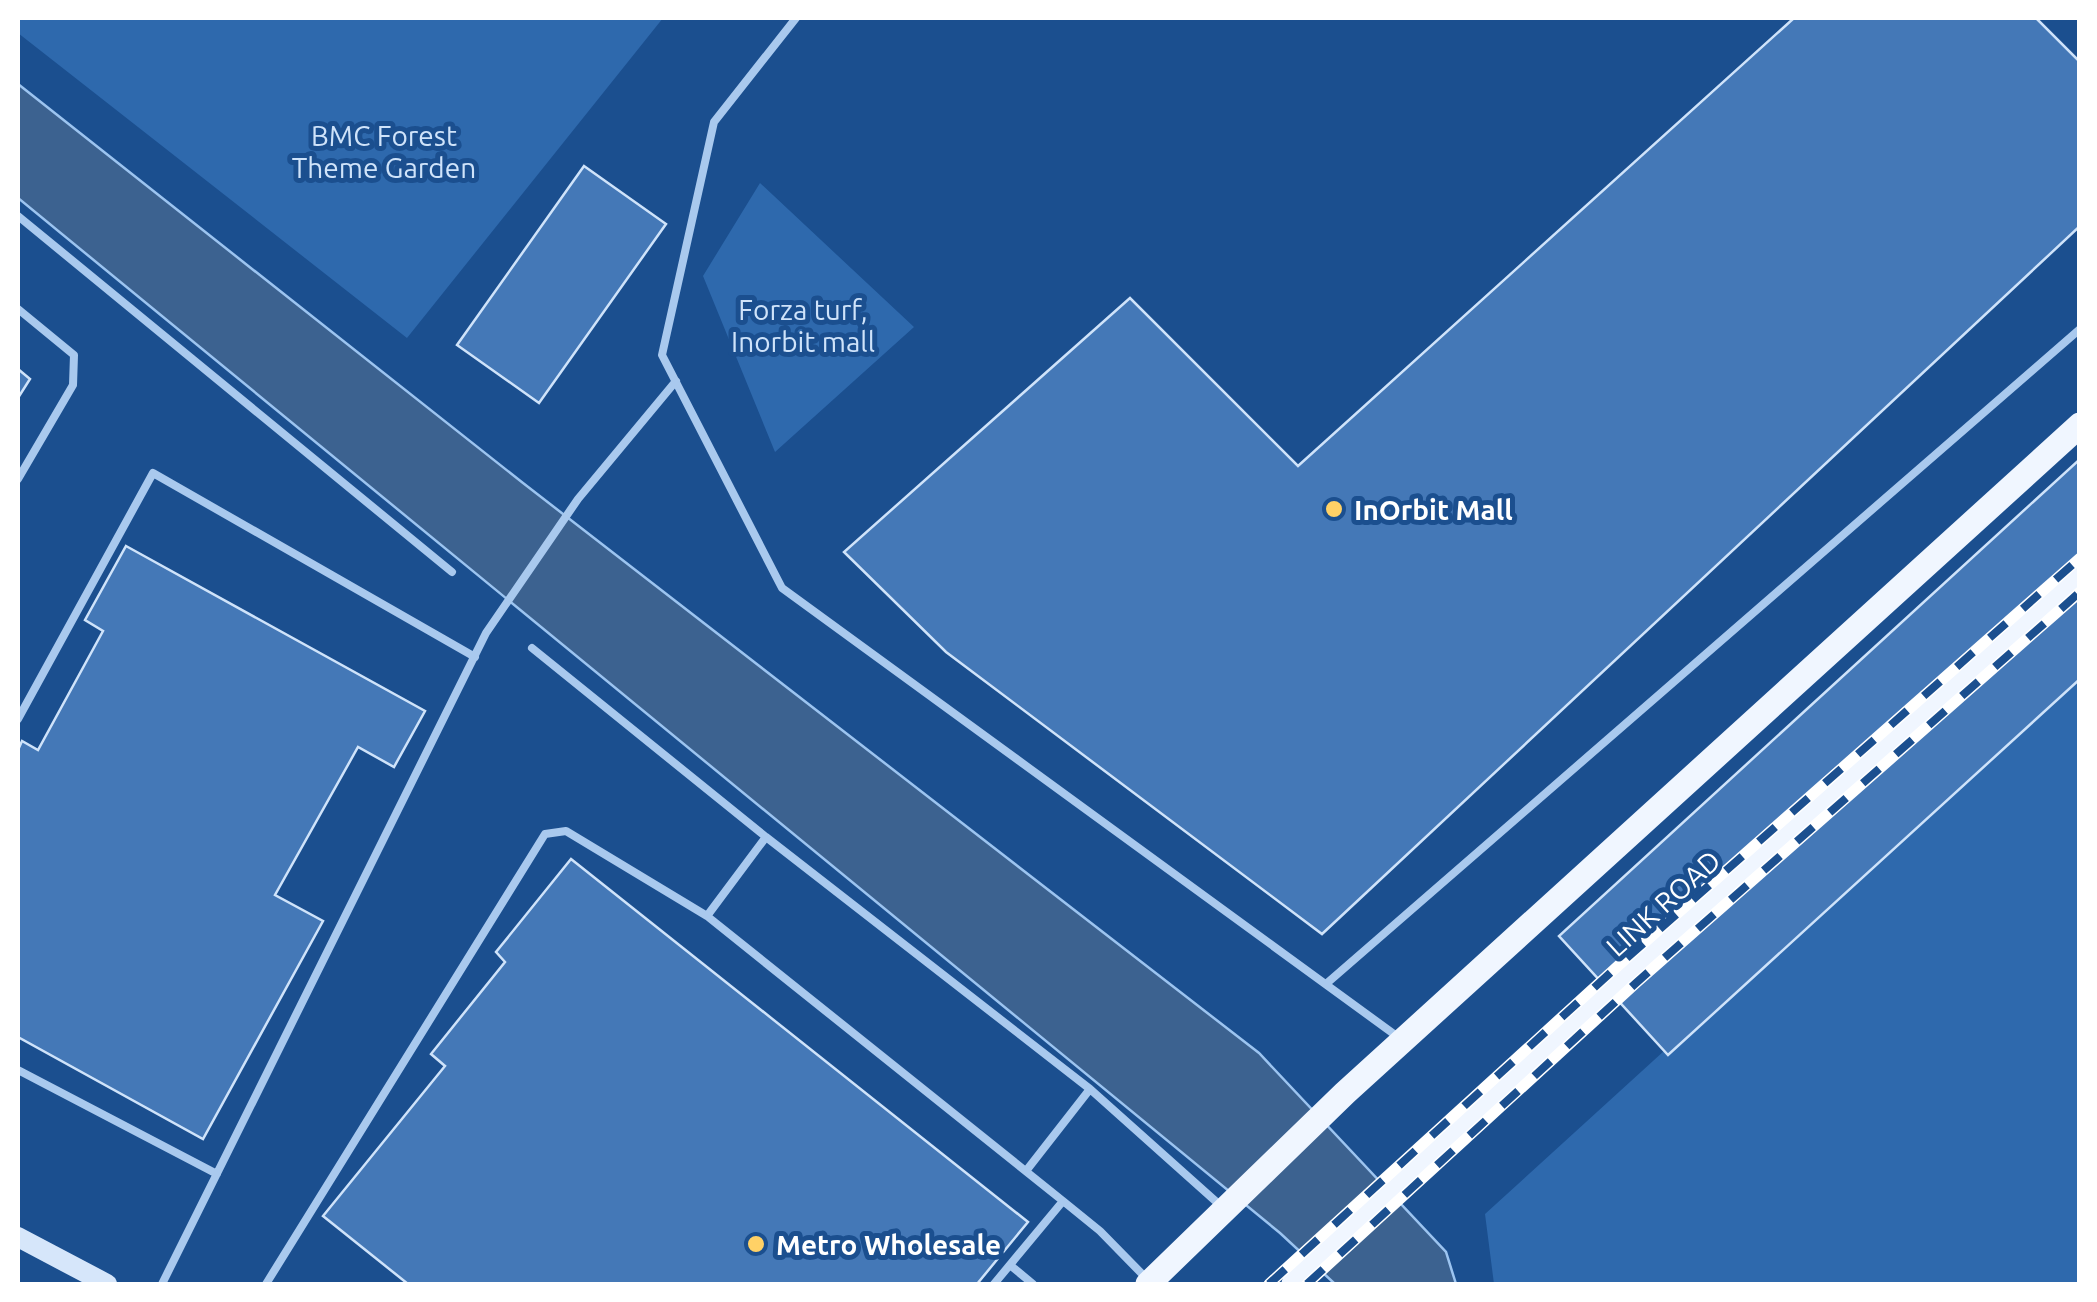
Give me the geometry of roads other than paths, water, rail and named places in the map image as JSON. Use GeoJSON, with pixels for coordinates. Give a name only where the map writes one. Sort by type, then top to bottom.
{"type":"FeatureCollection","features":[{"type":"Feature","properties":{"kind":"main road"},"geometry":{"type":"LineString","coordinates":[[1149,1284],[1345,1093],[2080,424]]}},
{"type":"Feature","properties":{"kind":"main road","name":"LINK ROAD"},"geometry":{"type":"LineString","coordinates":[[1295,1284],[1419,1162],[2080,574]]}},
{"type":"Feature","properties":{"kind":"street"},"geometry":{"type":"LineString","coordinates":[[18,1238],[107,1284]]}},
{"type":"Feature","properties":{"kind":"lane"},"geometry":{"type":"LineString","coordinates":[[796,18],[714,122],[662,355],[782,588],[1403,1040]]}},
{"type":"Feature","properties":{"kind":"lane"},"geometry":{"type":"LineString","coordinates":[[18,216],[452,572]]}},
{"type":"Feature","properties":{"kind":"lane"},"geometry":{"type":"LineString","coordinates":[[18,309],[74,354],[73,385],[18,479]]}},
{"type":"Feature","properties":{"kind":"lane"},"geometry":{"type":"LineString","coordinates":[[1326,984],[2080,329]]}},
{"type":"Feature","properties":{"kind":"lane"},"geometry":{"type":"LineString","coordinates":[[162,1284],[486,633],[578,499],[676,381]]}},
{"type":"Feature","properties":{"kind":"lane"},"geometry":{"type":"LineString","coordinates":[[18,719],[153,473],[475,657]]}},
{"type":"Feature","properties":{"kind":"lane"},"geometry":{"type":"LineString","coordinates":[[532,648],[766,838],[1090,1089],[1227,1205]]}},
{"type":"Feature","properties":{"kind":"lane"},"geometry":{"type":"LineString","coordinates":[[266,1284],[545,834],[566,832],[707,916],[1063,1200],[1100,1231],[1149,1284]]}},
{"type":"Feature","properties":{"kind":"lane"},"geometry":{"type":"LineString","coordinates":[[707,916],[766,838]]}},
{"type":"Feature","properties":{"kind":"lane"},"geometry":{"type":"LineString","coordinates":[[18,1070],[217,1174]]}},
{"type":"Feature","properties":{"kind":"lane"},"geometry":{"type":"LineString","coordinates":[[1026,1170],[1090,1089]]}},
{"type":"Feature","properties":{"kind":"lane"},"geometry":{"type":"LineString","coordinates":[[994,1284],[1063,1200]]}},
{"type":"Feature","properties":{"kind":"lane"},"geometry":{"type":"LineString","coordinates":[[1010,1265],[1033,1284]]}},
{"type":"Feature","properties":{"kind":"railway"},"geometry":{"type":"LineString","coordinates":[[1269,1284],[1619,965],[2080,558]]}},
{"type":"Feature","properties":{"kind":"railway"},"geometry":{"type":"LineString","coordinates":[[1307,1284],[1636,983],[2080,592]]}},
{"type":"Feature","properties":{"kind":"place","name":"InOrbit Mall"},"geometry":{"type":"Point","coordinates":[1334,509]}},
{"type":"Feature","properties":{"kind":"place","name":"Metro Wholesale"},"geometry":{"type":"Point","coordinates":[756,1244]}},
{"type":"Feature","properties":{"kind":"park label","name":"BMC Forest Theme Garden"},"geometry":{"type":"Point","coordinates":[384,151]}},
{"type":"Feature","properties":{"kind":"park label","name":"Forza turf, Inorbit mall"},"geometry":{"type":"Point","coordinates":[803,325]}}]}
